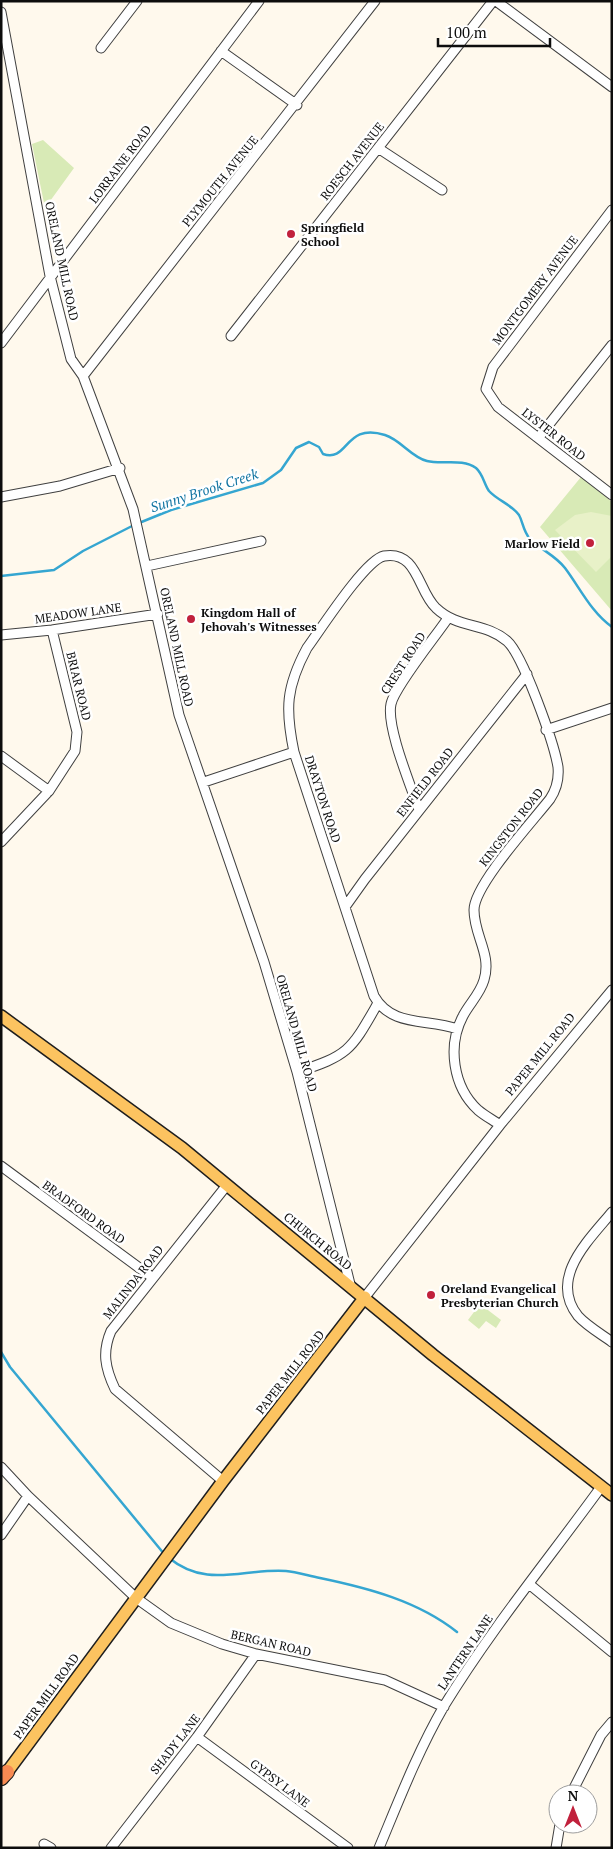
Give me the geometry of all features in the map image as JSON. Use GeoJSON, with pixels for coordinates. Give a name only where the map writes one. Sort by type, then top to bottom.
{"type":"FeatureCollection","features":[{"type":"Feature","properties":{"kind":"main road","name":"CHURCH ROAD"},"geometry":{"type":"LineString","coordinates":[[1,1016],[167,1137],[350,1284],[433,1355],[612,1495]]}},
{"type":"Feature","properties":{"kind":"main road","name":"PAPER MILL ROAD"},"geometry":{"type":"LineString","coordinates":[[3,1777],[223,1481],[365,1297]]}},
{"type":"Feature","properties":{"kind":"street"},"geometry":{"type":"LineString","coordinates":[[101,48],[137,1]]}},
{"type":"Feature","properties":{"kind":"street","name":"LORRAINE ROAD"},"geometry":{"type":"LineString","coordinates":[[1,343],[259,1]]}},
{"type":"Feature","properties":{"kind":"street","name":"PLYMOUTH AVENUE"},"geometry":{"type":"LineString","coordinates":[[84,376],[297,105],[375,1]]}},
{"type":"Feature","properties":{"kind":"street"},"geometry":{"type":"LineString","coordinates":[[495,1],[612,87]]}},
{"type":"Feature","properties":{"kind":"street","name":"ROESCH AVENUE"},"geometry":{"type":"LineString","coordinates":[[230,336],[495,1]]}},
{"type":"Feature","properties":{"kind":"street","name":"ORELAND MILL ROAD"},"geometry":{"type":"LineString","coordinates":[[1,12],[50,276],[72,359],[84,376],[120,468],[136,519],[179,715],[204,782],[264,962],[297,1072],[350,1284]]}},
{"type":"Feature","properties":{"kind":"street"},"geometry":{"type":"LineString","coordinates":[[221,51],[297,105]]}},
{"type":"Feature","properties":{"kind":"street"},"geometry":{"type":"LineString","coordinates":[[378,148],[442,190]]}},
{"type":"Feature","properties":{"kind":"street","name":"MONTGOMERY AVENUE"},"geometry":{"type":"LineString","coordinates":[[486,390],[493,367],[612,210]]}},
{"type":"Feature","properties":{"kind":"street"},"geometry":{"type":"LineString","coordinates":[[538,437],[609,356],[612,345]]}},
{"type":"Feature","properties":{"kind":"street","name":"LYSTER ROAD"},"geometry":{"type":"LineString","coordinates":[[486,390],[498,407],[612,495]]}},
{"type":"Feature","properties":{"kind":"street"},"geometry":{"type":"LineString","coordinates":[[1,497],[60,486],[120,468]]}},
{"type":"Feature","properties":{"kind":"street"},"geometry":{"type":"LineString","coordinates":[[147,566],[261,541]]}},
{"type":"Feature","properties":{"kind":"street","name":"DRAYTON ROAD"},"geometry":{"type":"LineString","coordinates":[[378,1003],[370,986],[294,752],[288,702],[299,662],[369,564],[385,556],[397,556]]}},
{"type":"Feature","properties":{"kind":"street","name":"KINGSTON ROAD"},"geometry":{"type":"LineString","coordinates":[[397,556],[411,564],[431,602],[448,618],[462,624],[490,630],[502,637],[516,651],[527,674],[558,768],[555,789],[550,799],[483,884],[477,895],[474,916],[485,950],[485,975],[483,984],[456,1029],[454,1054],[458,1080],[472,1103],[500,1125]]}},
{"type":"Feature","properties":{"kind":"street","name":"MEADOW LANE"},"geometry":{"type":"LineString","coordinates":[[1,635],[52,630],[158,614]]}},
{"type":"Feature","properties":{"kind":"street","name":"CREST ROAD"},"geometry":{"type":"LineString","coordinates":[[419,810],[391,725],[390,705],[397,690],[448,618]]}},
{"type":"Feature","properties":{"kind":"street","name":"BRIAR ROAD"},"geometry":{"type":"LineString","coordinates":[[1,842],[49,791],[75,752],[77,732],[52,630]]}},
{"type":"Feature","properties":{"kind":"street","name":"ENFIELD ROAD"},"geometry":{"type":"LineString","coordinates":[[345,907],[527,674]]}},
{"type":"Feature","properties":{"kind":"street"},"geometry":{"type":"LineString","coordinates":[[546,730],[612,708]]}},
{"type":"Feature","properties":{"kind":"street"},"geometry":{"type":"LineString","coordinates":[[204,782],[294,752]]}},
{"type":"Feature","properties":{"kind":"street"},"geometry":{"type":"LineString","coordinates":[[1,756],[49,791]]}},
{"type":"Feature","properties":{"kind":"street","name":"PAPER MILL ROAD"},"geometry":{"type":"LineString","coordinates":[[365,1297],[500,1125],[612,990]]}},
{"type":"Feature","properties":{"kind":"street"},"geometry":{"type":"LineString","coordinates":[[297,1072],[330,1061],[344,1053],[360,1035],[378,1003],[389,1012],[408,1020],[443,1024],[456,1029]]}},
{"type":"Feature","properties":{"kind":"street","name":"BRADFORD ROAD"},"geometry":{"type":"LineString","coordinates":[[1,1166],[153,1278]]}},
{"type":"Feature","properties":{"kind":"street","name":"MALINDA ROAD"},"geometry":{"type":"LineString","coordinates":[[223,1481],[115,1389],[106,1370],[106,1342],[111,1330],[227,1185]]}},
{"type":"Feature","properties":{"kind":"street"},"geometry":{"type":"LineString","coordinates":[[612,1212],[583,1247],[571,1265],[567,1286],[578,1315],[612,1342]]}},
{"type":"Feature","properties":{"kind":"street","name":"BERGAN ROAD"},"geometry":{"type":"LineString","coordinates":[[1,1467],[28,1496],[136,1598],[171,1623],[222,1644],[256,1654],[372,1676],[399,1684],[444,1707]]}},
{"type":"Feature","properties":{"kind":"street","name":"LANTERN LANE"},"geometry":{"type":"LineString","coordinates":[[379,1848],[414,1767],[444,1707],[498,1626],[601,1487]]}},
{"type":"Feature","properties":{"kind":"street"},"geometry":{"type":"LineString","coordinates":[[1,1535],[28,1496]]}},
{"type":"Feature","properties":{"kind":"street"},"geometry":{"type":"LineString","coordinates":[[529,1584],[612,1652]]}},
{"type":"Feature","properties":{"kind":"street","name":"SHADY LANE"},"geometry":{"type":"LineString","coordinates":[[111,1848],[197,1737],[256,1654]]}},
{"type":"Feature","properties":{"kind":"street"},"geometry":{"type":"LineString","coordinates":[[576,1784],[601,1734],[612,1722]]}},
{"type":"Feature","properties":{"kind":"street","name":"GYPSY LANE"},"geometry":{"type":"LineString","coordinates":[[197,1737],[348,1848]]}},
{"type":"Feature","properties":{"kind":"street"},"geometry":{"type":"LineString","coordinates":[[556,1848],[558,1834]]}},
{"type":"Feature","properties":{"kind":"green space"},"geometry":{"type":"Polygon","coordinates":[[[43,140],[74,168],[45,208],[32,144],[43,140]]]}},
{"type":"Feature","properties":{"kind":"green space","name":"Marlow Field"},"geometry":{"type":"Polygon","coordinates":[[[581,477],[612,502],[612,611],[540,527],[581,477]]]}},
{"type":"Feature","properties":{"kind":"green space","name":"Marlow Field"},"geometry":{"type":"Polygon","coordinates":[[[591,512],[612,516],[612,556],[596,572],[555,530],[575,515],[591,512]]]}},
{"type":"Feature","properties":{"kind":"green space"},"geometry":{"type":"Polygon","coordinates":[[[480,1304],[501,1320],[496,1328],[486,1321],[479,1329],[468,1320],[480,1304]]]}},
{"type":"Feature","properties":{"kind":"waterway","name":"Sunny Brook Creek"},"geometry":{"type":"LineString","coordinates":[[139,523],[171,510],[263,483],[281,470],[296,448],[309,442],[319,447],[323,454],[331,455],[338,453],[354,438],[372,432],[391,437],[421,459],[433,462],[465,463],[476,468],[489,491],[519,515],[530,539],[561,564],[592,607],[612,627]]}},
{"type":"Feature","properties":{"kind":"waterway","name":"Sunny Brook Creek"},"geometry":{"type":"LineString","coordinates":[[1,576],[54,570],[83,551],[134,525]]}},
{"type":"Feature","properties":{"kind":"waterway"},"geometry":{"type":"LineString","coordinates":[[1,1352],[10,1367],[165,1555]]}},
{"type":"Feature","properties":{"kind":"waterway"},"geometry":{"type":"LineString","coordinates":[[169,1558],[197,1573],[226,1575],[286,1571],[356,1586],[409,1604],[442,1621],[457,1632]]}},
{"type":"Feature","properties":{"kind":"place","name":"Springfield School"},"geometry":{"type":"Point","coordinates":[291,234]}},
{"type":"Feature","properties":{"kind":"place","name":"Marlow Field"},"geometry":{"type":"Point","coordinates":[590,543]}},
{"type":"Feature","properties":{"kind":"place","name":"Kingdom Hall of Jehovah's Witnesses"},"geometry":{"type":"Point","coordinates":[191,619]}},
{"type":"Feature","properties":{"kind":"place","name":"Oreland Evangelical Presbyterian Church"},"geometry":{"type":"Point","coordinates":[431,1295]}}]}
